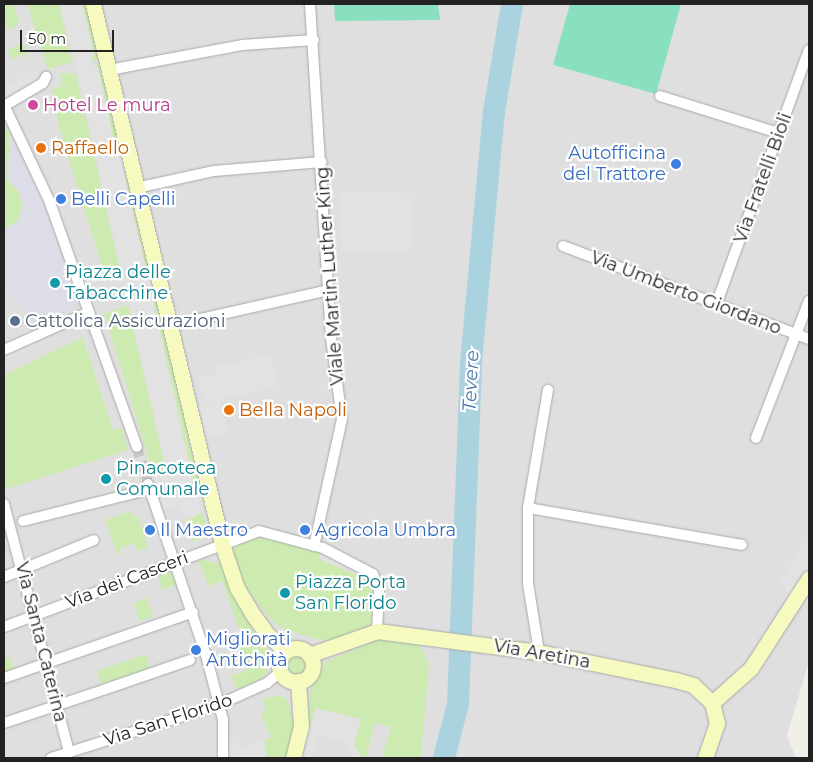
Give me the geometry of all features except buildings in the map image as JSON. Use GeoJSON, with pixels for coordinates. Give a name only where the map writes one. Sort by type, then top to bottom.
{"type":"FeatureCollection","features":[{"type":"Feature","properties":{"kind":"main road"},"geometry":{"type":"LineString","coordinates":[[93,4],[222,544],[237,588],[268,635],[286,651]]}},
{"type":"Feature","properties":{"kind":"main road"},"geometry":{"type":"LineString","coordinates":[[705,758],[717,723],[712,703],[751,668],[809,578]]}},
{"type":"Feature","properties":{"kind":"main road","name":"Via Aretina"},"geometry":{"type":"LineString","coordinates":[[309,655],[377,631],[398,633],[510,647],[676,680],[693,685],[712,703]]}},
{"type":"Feature","properties":{"kind":"main road"},"geometry":{"type":"LineString","coordinates":[[296,648],[309,655],[311,671],[298,681],[288,680],[280,672],[279,660],[286,651],[296,648]]}},
{"type":"Feature","properties":{"kind":"main road"},"geometry":{"type":"LineString","coordinates":[[293,758],[301,726],[298,681]]}},
{"type":"Feature","properties":{"kind":"street","name":"Viale Martin Luther King"},"geometry":{"type":"LineString","coordinates":[[310,4],[322,162],[331,338],[342,419],[314,546]]}},
{"type":"Feature","properties":{"kind":"street"},"geometry":{"type":"LineString","coordinates":[[109,70],[242,45],[314,40]]}},
{"type":"Feature","properties":{"kind":"street","name":"Via Fratelli Bioli"},"geometry":{"type":"LineString","coordinates":[[716,305],[809,50]]}},
{"type":"Feature","properties":{"kind":"street"},"geometry":{"type":"LineString","coordinates":[[46,77],[43,83],[4,105],[35,166],[137,447]]}},
{"type":"Feature","properties":{"kind":"street"},"geometry":{"type":"LineString","coordinates":[[660,96],[779,133]]}},
{"type":"Feature","properties":{"kind":"street"},"geometry":{"type":"LineString","coordinates":[[136,188],[214,171],[322,162]]}},
{"type":"Feature","properties":{"kind":"street","name":"Via Umberto Giordano"},"geometry":{"type":"LineString","coordinates":[[563,246],[809,340]]}},
{"type":"Feature","properties":{"kind":"street"},"geometry":{"type":"LineString","coordinates":[[169,326],[329,290]]}},
{"type":"Feature","properties":{"kind":"street"},"geometry":{"type":"LineString","coordinates":[[756,438],[809,301]]}},
{"type":"Feature","properties":{"kind":"street"},"geometry":{"type":"LineString","coordinates":[[4,350],[89,312]]}},
{"type":"Feature","properties":{"kind":"street"},"geometry":{"type":"LineString","coordinates":[[539,652],[528,584],[528,508],[548,390]]}},
{"type":"Feature","properties":{"kind":"street"},"geometry":{"type":"LineString","coordinates":[[12,524],[149,487],[173,562],[193,612],[206,655],[225,736],[223,758]]}},
{"type":"Feature","properties":{"kind":"street","name":"Via Santa Caterina"},"geometry":{"type":"LineString","coordinates":[[4,504],[12,524],[69,752]]}},
{"type":"Feature","properties":{"kind":"street"},"geometry":{"type":"LineString","coordinates":[[528,508],[742,545]]}},
{"type":"Feature","properties":{"kind":"street"},"geometry":{"type":"LineString","coordinates":[[222,544],[259,531],[314,546],[373,574],[379,589],[375,619],[377,631]]}},
{"type":"Feature","properties":{"kind":"street"},"geometry":{"type":"LineString","coordinates":[[4,577],[94,540]]}},
{"type":"Feature","properties":{"kind":"street","name":"Via dei Casceri"},"geometry":{"type":"LineString","coordinates":[[4,627],[222,544]]}},
{"type":"Feature","properties":{"kind":"street"},"geometry":{"type":"LineString","coordinates":[[4,678],[193,612]]}},
{"type":"Feature","properties":{"kind":"street"},"geometry":{"type":"LineString","coordinates":[[4,724],[206,655]]}},
{"type":"Feature","properties":{"kind":"street","name":"Via San Florido"},"geometry":{"type":"LineString","coordinates":[[51,758],[218,705],[268,684],[280,672]]}},
{"type":"Feature","properties":{"kind":"shaded area"},"geometry":{"type":"Polygon","coordinates":[[[4,4],[809,4],[809,661],[787,736],[796,758],[4,758],[4,4]]]}},
{"type":"Feature","properties":{"kind":"shaded area"},"geometry":{"type":"Polygon","coordinates":[[[59,4],[82,4],[94,57],[91,58],[94,68],[98,68],[116,152],[127,151],[133,174],[125,177],[146,268],[155,266],[159,285],[150,287],[195,490],[207,489],[209,499],[199,502],[202,512],[185,521],[179,504],[163,510],[153,473],[166,469],[128,305],[140,299],[138,290],[125,293],[78,71],[59,4]]]}},
{"type":"Feature","properties":{"kind":"shaded area"},"geometry":{"type":"Polygon","coordinates":[[[34,69],[43,83],[4,105],[4,88],[34,69]]]}},
{"type":"Feature","properties":{"kind":"shaded area"},"geometry":{"type":"Polygon","coordinates":[[[10,136],[43,200],[78,307],[37,326],[4,286],[4,230],[18,221],[23,206],[19,192],[7,178],[10,136]]]}},
{"type":"Feature","properties":{"kind":"shaded area"},"geometry":{"type":"Polygon","coordinates":[[[340,192],[415,193],[409,251],[343,251],[340,192]]]}},
{"type":"Feature","properties":{"kind":"shaded area"},"geometry":{"type":"Polygon","coordinates":[[[28,329],[35,346],[4,360],[4,343],[28,329]]]}},
{"type":"Feature","properties":{"kind":"shaded area"},"geometry":{"type":"Polygon","coordinates":[[[270,354],[276,378],[274,388],[203,402],[198,378],[217,374],[216,367],[270,354]]]}},
{"type":"Feature","properties":{"kind":"shaded area"},"geometry":{"type":"Polygon","coordinates":[[[220,400],[228,434],[196,441],[189,408],[220,400]]]}},
{"type":"Feature","properties":{"kind":"shaded area"},"geometry":{"type":"Polygon","coordinates":[[[804,540],[809,542],[809,578],[793,606],[781,581],[804,540]]]}},
{"type":"Feature","properties":{"kind":"shaded area"},"geometry":{"type":"Polygon","coordinates":[[[323,548],[366,568],[362,577],[319,559],[323,548]]]}},
{"type":"Feature","properties":{"kind":"shaded area"},"geometry":{"type":"Polygon","coordinates":[[[315,708],[361,719],[354,744],[362,758],[352,758],[344,741],[319,735],[311,758],[293,758],[301,726],[311,725],[315,708]]]}},
{"type":"Feature","properties":{"kind":"shaded area"},"geometry":{"type":"Polygon","coordinates":[[[236,740],[240,749],[264,740],[267,758],[226,758],[227,743],[236,740]]]}},
{"type":"Feature","properties":{"kind":"green space"},"geometry":{"type":"Polygon","coordinates":[[[4,4],[13,4],[19,23],[10,30],[4,22],[4,4]]]}},
{"type":"Feature","properties":{"kind":"green space"},"geometry":{"type":"Polygon","coordinates":[[[27,4],[59,4],[72,62],[48,69],[27,4]]]}},
{"type":"Feature","properties":{"kind":"green space"},"geometry":{"type":"Polygon","coordinates":[[[82,4],[87,4],[101,60],[92,61],[91,57],[94,56],[82,4]]]}},
{"type":"Feature","properties":{"kind":"green space"},"geometry":{"type":"Polygon","coordinates":[[[334,4],[438,4],[440,20],[335,21],[334,4]]]}},
{"type":"Feature","properties":{"kind":"green space"},"geometry":{"type":"Polygon","coordinates":[[[570,4],[681,4],[656,94],[553,65],[570,4]]]}},
{"type":"Feature","properties":{"kind":"green space"},"geometry":{"type":"Polygon","coordinates":[[[23,43],[29,58],[26,59],[24,53],[12,60],[7,50],[23,43]]]}},
{"type":"Feature","properties":{"kind":"green space"},"geometry":{"type":"Polygon","coordinates":[[[102,64],[122,152],[116,153],[98,68],[94,66],[102,64]]]}},
{"type":"Feature","properties":{"kind":"green space"},"geometry":{"type":"Polygon","coordinates":[[[76,73],[122,280],[114,276],[107,283],[59,127],[52,89],[62,86],[60,74],[76,73]]]}},
{"type":"Feature","properties":{"kind":"green space"},"geometry":{"type":"Polygon","coordinates":[[[4,122],[10,136],[7,178],[19,192],[23,206],[18,221],[4,230],[4,122]]]}},
{"type":"Feature","properties":{"kind":"green space"},"geometry":{"type":"Polygon","coordinates":[[[128,176],[149,268],[146,269],[124,177],[128,176]]]}},
{"type":"Feature","properties":{"kind":"green space"},"geometry":{"type":"Polygon","coordinates":[[[155,286],[200,489],[195,490],[150,287],[155,286]]]}},
{"type":"Feature","properties":{"kind":"green space"},"geometry":{"type":"Polygon","coordinates":[[[128,305],[166,470],[153,473],[104,313],[128,305]]]}},
{"type":"Feature","properties":{"kind":"green space"},"geometry":{"type":"Polygon","coordinates":[[[83,337],[113,430],[122,428],[128,450],[6,489],[4,375],[83,337]]]}},
{"type":"Feature","properties":{"kind":"green space"},"geometry":{"type":"Polygon","coordinates":[[[131,511],[134,517],[138,516],[148,547],[138,551],[134,543],[120,549],[121,553],[117,554],[105,520],[131,511]]]}},
{"type":"Feature","properties":{"kind":"green space"},"geometry":{"type":"Polygon","coordinates":[[[202,512],[208,527],[207,537],[192,541],[185,521],[202,512]]]}},
{"type":"Feature","properties":{"kind":"green space"},"geometry":{"type":"Polygon","coordinates":[[[265,538],[321,553],[319,559],[363,574],[371,588],[371,628],[328,642],[286,630],[270,619],[240,580],[231,549],[252,539],[265,538]]]}},
{"type":"Feature","properties":{"kind":"green space"},"geometry":{"type":"Polygon","coordinates":[[[198,559],[220,563],[252,629],[267,648],[267,673],[258,682],[237,690],[231,676],[248,669],[239,646],[244,644],[222,581],[208,586],[198,559]]]}},
{"type":"Feature","properties":{"kind":"green space"},"geometry":{"type":"Polygon","coordinates":[[[169,570],[178,588],[173,585],[162,590],[157,573],[169,570]]]}},
{"type":"Feature","properties":{"kind":"green space"},"geometry":{"type":"Polygon","coordinates":[[[146,597],[153,616],[140,621],[134,604],[146,597]]]}},
{"type":"Feature","properties":{"kind":"green space"},"geometry":{"type":"Polygon","coordinates":[[[378,640],[419,645],[429,663],[421,758],[382,758],[391,727],[375,723],[366,758],[362,758],[354,744],[361,719],[315,709],[311,725],[306,725],[311,689],[327,661],[378,640]]]}},
{"type":"Feature","properties":{"kind":"green space"},"geometry":{"type":"Polygon","coordinates":[[[146,654],[151,672],[102,688],[97,671],[146,654]]]}},
{"type":"Feature","properties":{"kind":"green space"},"geometry":{"type":"Polygon","coordinates":[[[296,654],[304,657],[307,665],[304,673],[296,676],[288,673],[285,665],[288,657],[296,654]]]}},
{"type":"Feature","properties":{"kind":"green space"},"geometry":{"type":"Polygon","coordinates":[[[10,657],[15,671],[4,676],[4,660],[10,657]]]}},
{"type":"Feature","properties":{"kind":"green space"},"geometry":{"type":"Polygon","coordinates":[[[278,695],[287,699],[295,725],[287,758],[267,758],[264,740],[271,737],[261,714],[266,710],[262,699],[278,695]]]}},
{"type":"Feature","properties":{"kind":"waterway","name":"Tevere"},"geometry":{"type":"LineString","coordinates":[[444,758],[458,704],[471,363],[494,112],[512,4]]}},
{"type":"Feature","properties":{"kind":"tunnel"},"geometry":{"type":"LineString","coordinates":[[137,447],[148,484]]}},
{"type":"Feature","properties":{"kind":"place","name":"Hotel Le mura"},"geometry":{"type":"Point","coordinates":[33,105]}},
{"type":"Feature","properties":{"kind":"place","name":"Raffaello"},"geometry":{"type":"Point","coordinates":[41,148]}},
{"type":"Feature","properties":{"kind":"place","name":"Autofficina del Trattore"},"geometry":{"type":"Point","coordinates":[676,164]}},
{"type":"Feature","properties":{"kind":"place","name":"Belli Capelli"},"geometry":{"type":"Point","coordinates":[61,199]}},
{"type":"Feature","properties":{"kind":"place","name":"Piazza delle Tabacchine"},"geometry":{"type":"Point","coordinates":[55,283]}},
{"type":"Feature","properties":{"kind":"place","name":"Cattolica Assicurazioni"},"geometry":{"type":"Point","coordinates":[15,321]}},
{"type":"Feature","properties":{"kind":"place","name":"Bella Napoli"},"geometry":{"type":"Point","coordinates":[229,410]}},
{"type":"Feature","properties":{"kind":"place","name":"Pinacoteca Comunale"},"geometry":{"type":"Point","coordinates":[106,479]}},
{"type":"Feature","properties":{"kind":"place","name":"Il Maestro"},"geometry":{"type":"Point","coordinates":[150,530]}},
{"type":"Feature","properties":{"kind":"place","name":"Agricola Umbra"},"geometry":{"type":"Point","coordinates":[305,530]}},
{"type":"Feature","properties":{"kind":"place","name":"Piazza Porta San Florido"},"geometry":{"type":"Point","coordinates":[285,593]}},
{"type":"Feature","properties":{"kind":"place","name":"Migliorati Antichità"},"geometry":{"type":"Point","coordinates":[196,650]}}]}
